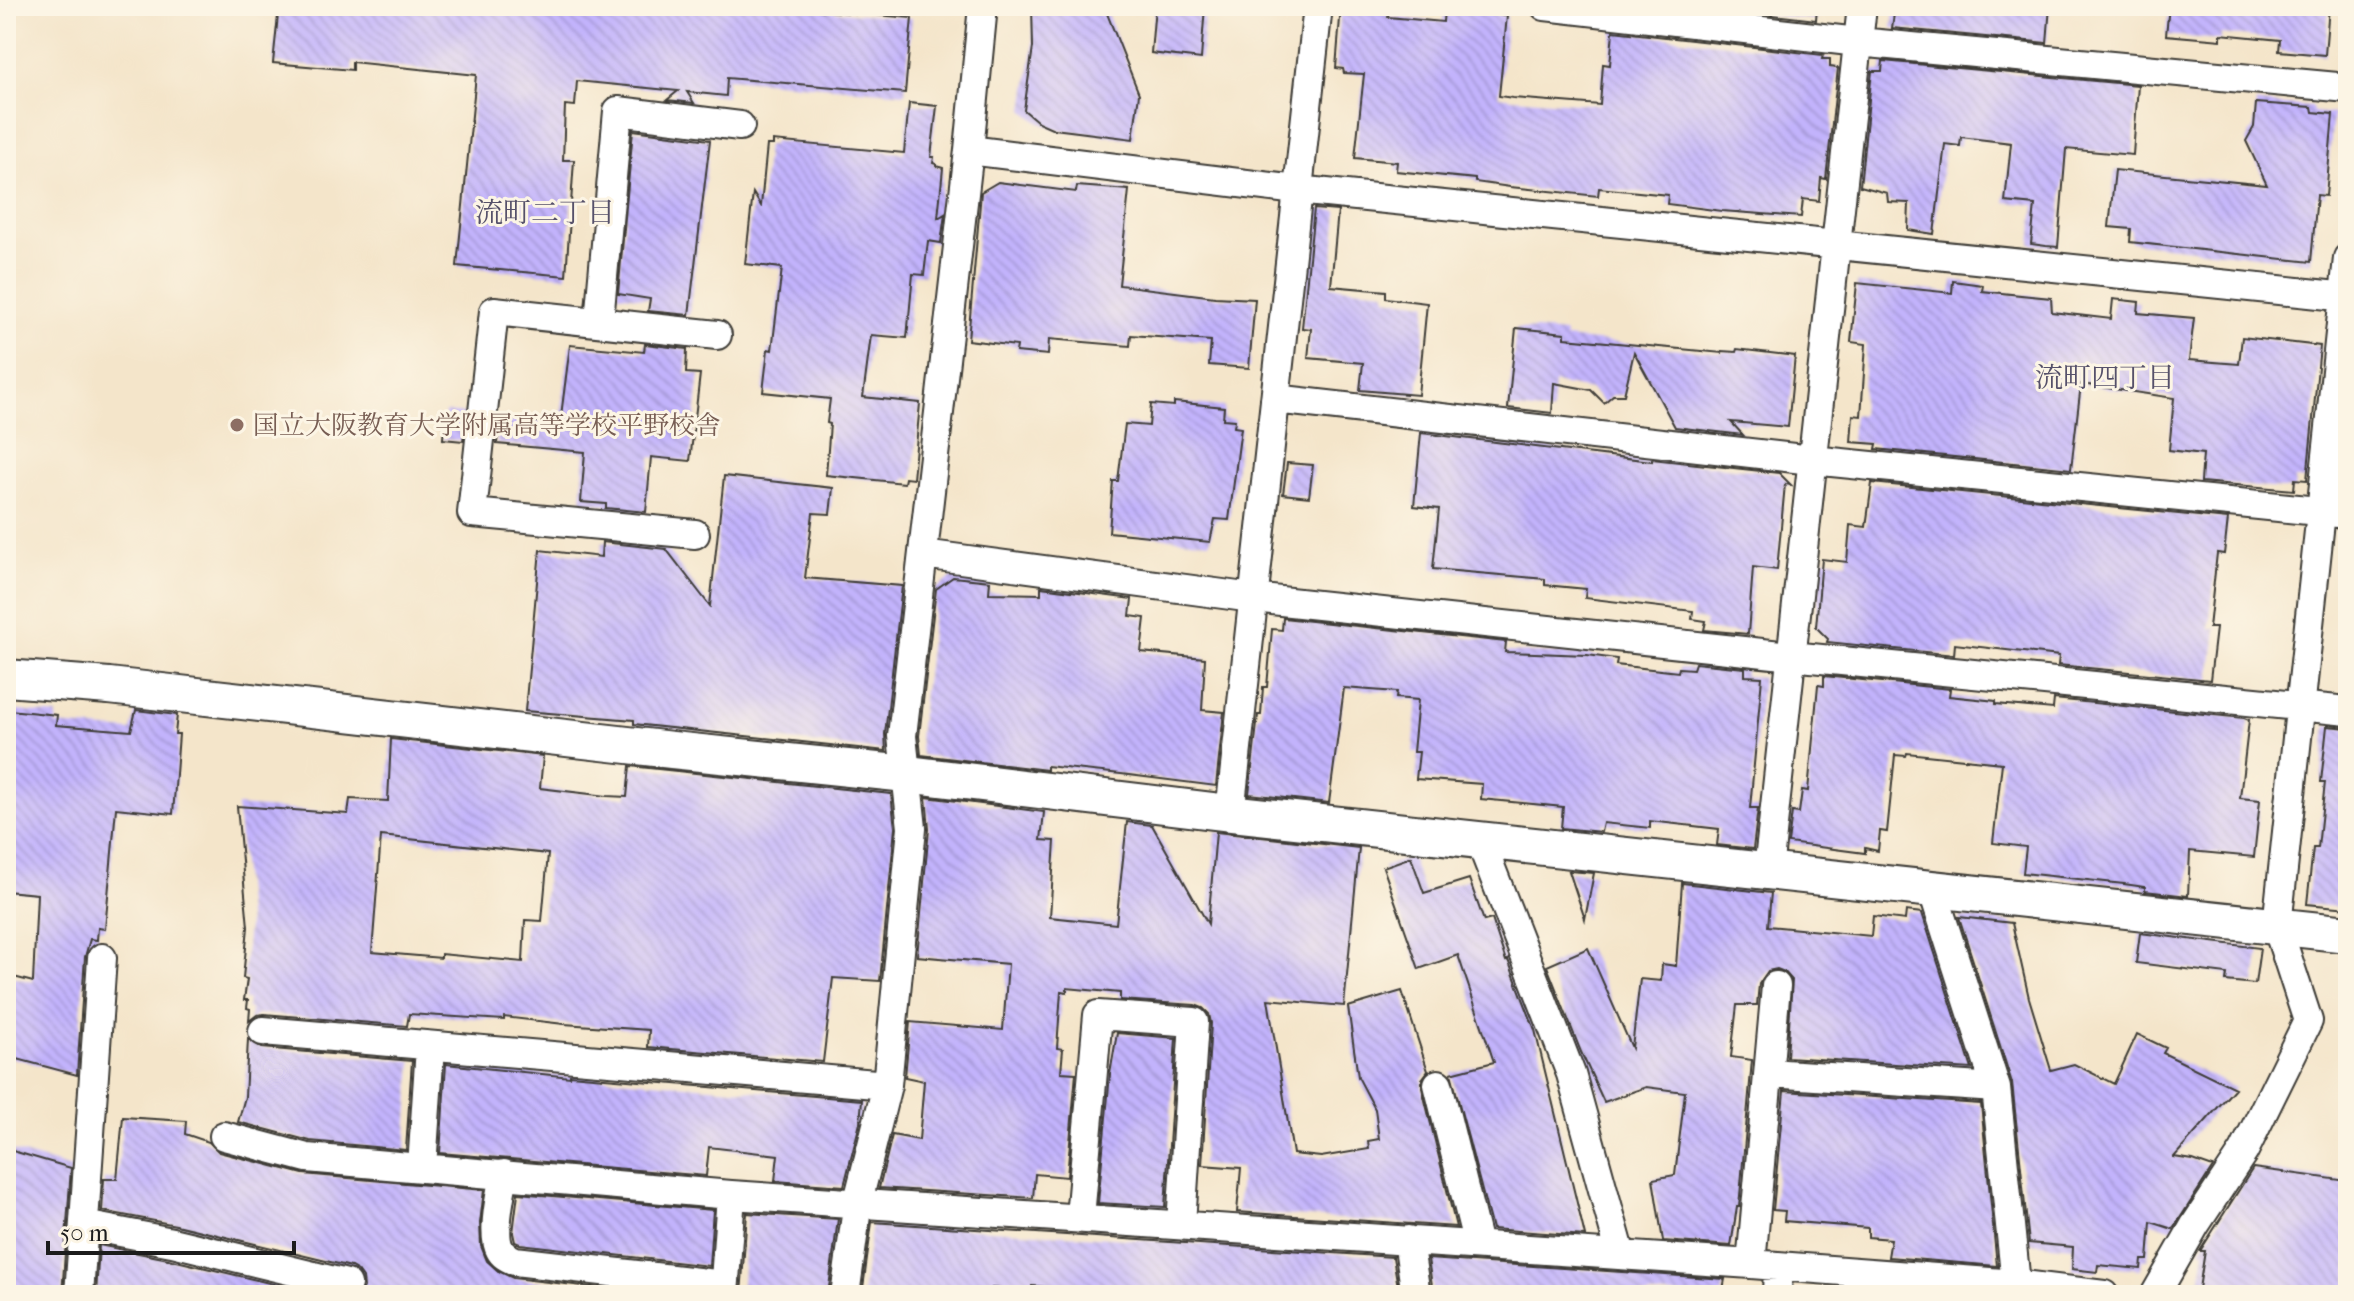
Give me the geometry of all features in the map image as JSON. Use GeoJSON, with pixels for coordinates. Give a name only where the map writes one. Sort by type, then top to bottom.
{"type":"FeatureCollection","features":[{"type":"Feature","properties":{"kind":"street"},"geometry":{"type":"LineString","coordinates":[[845,1295],[858,1201],[887,1085],[912,828],[902,736],[983,6]]}},
{"type":"Feature","properties":{"kind":"street"},"geometry":{"type":"LineString","coordinates":[[1230,813],[1318,6]]}},
{"type":"Feature","properties":{"kind":"street"},"geometry":{"type":"LineString","coordinates":[[1545,6],[1858,42],[2348,88]]}},
{"type":"Feature","properties":{"kind":"street"},"geometry":{"type":"LineString","coordinates":[[1768,871],[1862,6]]}},
{"type":"Feature","properties":{"kind":"street"},"geometry":{"type":"LineString","coordinates":[[599,321],[618,111],[740,126]]}},
{"type":"Feature","properties":{"kind":"street"},"geometry":{"type":"LineString","coordinates":[[969,150],[1297,190],[2346,296]]}},
{"type":"Feature","properties":{"kind":"street"},"geometry":{"type":"LineString","coordinates":[[2155,1295],[2195,1225],[2244,1151],[2308,1021],[2277,926],[2300,705],[2334,512],[2348,258]]}},
{"type":"Feature","properties":{"kind":"street"},"geometry":{"type":"LineString","coordinates":[[695,534],[472,513],[494,311],[717,335]]}},
{"type":"Feature","properties":{"kind":"street"},"geometry":{"type":"LineString","coordinates":[[1275,399],[1812,460],[2334,512]]}},
{"type":"Feature","properties":{"kind":"street"},"geometry":{"type":"LineString","coordinates":[[923,554],[1253,598],[1791,656],[2348,711]]}},
{"type":"Feature","properties":{"kind":"street"},"geometry":{"type":"LineString","coordinates":[[6,678],[109,686],[1230,813],[2348,934]]}},
{"type":"Feature","properties":{"kind":"street"},"geometry":{"type":"LineString","coordinates":[[1480,840],[1571,1074],[1621,1255]]}},
{"type":"Feature","properties":{"kind":"street"},"geometry":{"type":"LineString","coordinates":[[1932,888],[1996,1088],[2016,1284]]}},
{"type":"Feature","properties":{"kind":"street"},"geometry":{"type":"LineString","coordinates":[[79,1295],[102,958]]}},
{"type":"Feature","properties":{"kind":"street"},"geometry":{"type":"LineString","coordinates":[[1776,986],[1769,1073],[1764,1265],[1777,1295]]}},
{"type":"Feature","properties":{"kind":"street"},"geometry":{"type":"LineString","coordinates":[[1080,1217],[1098,1015],[1194,1022],[1181,1224]]}},
{"type":"Feature","properties":{"kind":"street"},"geometry":{"type":"LineString","coordinates":[[263,1031],[887,1085]]}},
{"type":"Feature","properties":{"kind":"street"},"geometry":{"type":"LineString","coordinates":[[422,1167],[430,1047]]}},
{"type":"Feature","properties":{"kind":"street"},"geometry":{"type":"LineString","coordinates":[[1769,1073],[1996,1088]]}},
{"type":"Feature","properties":{"kind":"street"},"geometry":{"type":"LineString","coordinates":[[1438,1084],[1478,1245]]}},
{"type":"Feature","properties":{"kind":"street"},"geometry":{"type":"LineString","coordinates":[[224,1136],[307,1158],[731,1195],[858,1201],[1764,1265],[2016,1284],[2104,1295]]}},
{"type":"Feature","properties":{"kind":"street"},"geometry":{"type":"LineString","coordinates":[[504,1174],[496,1236],[499,1248],[515,1261],[724,1290],[731,1195]]}},
{"type":"Feature","properties":{"kind":"street"},"geometry":{"type":"LineString","coordinates":[[84,1225],[172,1242],[347,1284]]}},
{"type":"Feature","properties":{"kind":"street"},"geometry":{"type":"LineString","coordinates":[[1408,1240],[1416,1295]]}},
{"type":"Feature","properties":{"kind":"building"},"geometry":{"type":"Polygon","coordinates":[[[279,6],[770,6],[912,18],[905,93],[727,78],[726,96],[687,92],[694,103],[667,100],[678,91],[577,81],[575,106],[565,105],[563,160],[574,160],[566,276],[457,266],[476,75],[352,62],[352,70],[273,63],[279,6]]]}},
{"type":"Feature","properties":{"kind":"building"},"geometry":{"type":"Polygon","coordinates":[[[1032,6],[1104,6],[1139,94],[1133,139],[1054,129],[1038,122],[1024,110],[1033,47],[1032,6]]]}},
{"type":"Feature","properties":{"kind":"building"},"geometry":{"type":"Polygon","coordinates":[[[1155,6],[1205,6],[1201,59],[1151,53],[1155,6]]]}},
{"type":"Feature","properties":{"kind":"building"},"geometry":{"type":"Polygon","coordinates":[[[1341,6],[1389,10],[1388,17],[1443,22],[1444,9],[1507,16],[1499,96],[1513,98],[1600,105],[1603,64],[1610,65],[1613,31],[1823,55],[1822,59],[1830,59],[1830,67],[1838,68],[1826,179],[1821,178],[1819,201],[1803,199],[1801,217],[1722,211],[1667,204],[1668,195],[1599,188],[1598,196],[1510,187],[1475,182],[1475,179],[1396,171],[1397,162],[1355,158],[1364,74],[1344,73],[1343,69],[1336,68],[1341,6]]]}},
{"type":"Feature","properties":{"kind":"building"},"geometry":{"type":"Polygon","coordinates":[[[1694,6],[1817,6],[1816,20],[1694,6]]]}},
{"type":"Feature","properties":{"kind":"building"},"geometry":{"type":"Polygon","coordinates":[[[1895,6],[2050,6],[2047,43],[1892,28],[1895,6]]]}},
{"type":"Feature","properties":{"kind":"building"},"geometry":{"type":"Polygon","coordinates":[[[2169,6],[2329,6],[2325,55],[2279,51],[2280,40],[2221,34],[2221,40],[2166,35],[2169,6]]]}},
{"type":"Feature","properties":{"kind":"building"},"geometry":{"type":"Polygon","coordinates":[[[1883,61],[2138,85],[2133,155],[2066,149],[2058,247],[2046,246],[2031,244],[2035,205],[2005,202],[2011,143],[1961,137],[1960,146],[1945,144],[1934,234],[1908,230],[1909,203],[1888,202],[1887,193],[1860,186],[1872,71],[1882,71],[1883,61]]]}},
{"type":"Feature","properties":{"kind":"building"},"geometry":{"type":"Polygon","coordinates":[[[909,103],[937,106],[931,157],[934,157],[936,166],[943,168],[938,218],[945,214],[941,243],[928,241],[924,275],[913,274],[907,338],[871,335],[863,397],[920,403],[913,479],[905,478],[904,483],[826,475],[830,399],[763,392],[768,349],[772,350],[782,268],[745,264],[753,193],[761,206],[767,145],[773,145],[773,141],[904,153],[909,103]]]}},
{"type":"Feature","properties":{"kind":"building"},"geometry":{"type":"Polygon","coordinates":[[[2256,103],[2312,107],[2313,112],[2333,114],[2326,196],[2317,195],[2311,262],[2130,242],[2131,229],[2109,227],[2115,170],[2267,185],[2246,141],[2254,127],[2256,103]]]}},
{"type":"Feature","properties":{"kind":"building"},"geometry":{"type":"Polygon","coordinates":[[[633,130],[710,140],[689,315],[648,311],[650,299],[618,294],[633,130]]]}},
{"type":"Feature","properties":{"kind":"building"},"geometry":{"type":"Polygon","coordinates":[[[998,182],[1076,192],[1077,186],[1129,190],[1119,285],[1255,299],[1249,368],[1209,365],[1211,341],[1131,335],[1130,346],[1049,339],[1048,355],[1016,352],[1017,346],[968,340],[981,192],[998,182]]]}},
{"type":"Feature","properties":{"kind":"building"},"geometry":{"type":"Polygon","coordinates":[[[1314,209],[1338,211],[1331,286],[1386,291],[1386,298],[1427,303],[1418,395],[1360,390],[1363,363],[1308,358],[1311,329],[1302,328],[1314,209]]]}},
{"type":"Feature","properties":{"kind":"building"},"geometry":{"type":"Polygon","coordinates":[[[1953,281],[1983,285],[1982,291],[2051,298],[2052,312],[2111,319],[2113,299],[2139,302],[2138,313],[2194,318],[2189,360],[2239,364],[2242,337],[2320,346],[2307,480],[2295,479],[2294,490],[2201,482],[2203,454],[2169,450],[2174,398],[2081,384],[2071,469],[1876,449],[1877,444],[1851,442],[1853,415],[1861,416],[1866,344],[1851,342],[1857,283],[1952,293],[1953,281]]]}},
{"type":"Feature","properties":{"kind":"building"},"geometry":{"type":"Polygon","coordinates":[[[1516,328],[1565,333],[1565,338],[1722,353],[1736,352],[1737,349],[1795,356],[1788,427],[1731,422],[1743,435],[1675,427],[1634,352],[1624,395],[1613,395],[1604,403],[1591,390],[1554,383],[1552,413],[1508,408],[1516,328]]]}},
{"type":"Feature","properties":{"kind":"building"},"geometry":{"type":"Polygon","coordinates":[[[645,344],[687,349],[686,373],[700,374],[690,461],[651,457],[646,512],[581,502],[585,452],[497,444],[499,418],[560,424],[570,345],[644,352],[645,344]]]}},
{"type":"Feature","properties":{"kind":"building"},"geometry":{"type":"Polygon","coordinates":[[[1174,402],[1224,407],[1223,419],[1235,420],[1234,427],[1241,428],[1229,520],[1215,519],[1210,542],[1109,532],[1113,481],[1118,481],[1125,424],[1149,426],[1151,404],[1174,406],[1174,402]]]}},
{"type":"Feature","properties":{"kind":"building"},"geometry":{"type":"Polygon","coordinates":[[[445,412],[466,414],[463,441],[443,439],[445,412]]]}},
{"type":"Feature","properties":{"kind":"building"},"geometry":{"type":"Polygon","coordinates":[[[1421,433],[1779,473],[1791,485],[1785,484],[1777,570],[1753,567],[1748,634],[1704,630],[1706,621],[1692,619],[1693,611],[1585,598],[1586,589],[1545,585],[1545,579],[1433,569],[1439,509],[1414,506],[1421,433]]]}},
{"type":"Feature","properties":{"kind":"building"},"geometry":{"type":"Polygon","coordinates":[[[1287,463],[1313,465],[1309,497],[1283,494],[1287,463]]]}},
{"type":"Feature","properties":{"kind":"building"},"geometry":{"type":"Polygon","coordinates":[[[724,476],[833,488],[830,514],[813,513],[805,578],[902,586],[885,734],[886,751],[634,724],[634,720],[525,711],[540,550],[601,557],[602,542],[666,549],[710,606],[724,476]]]}},
{"type":"Feature","properties":{"kind":"building"},"geometry":{"type":"Polygon","coordinates":[[[1872,483],[2228,519],[2224,554],[2217,553],[2209,628],[2216,628],[2210,680],[2058,665],[2059,656],[1955,644],[1954,655],[1827,642],[1828,639],[1816,627],[1822,559],[1847,562],[1850,525],[1866,527],[1872,483]]]}},
{"type":"Feature","properties":{"kind":"building"},"geometry":{"type":"Polygon","coordinates":[[[953,577],[990,581],[989,593],[1041,594],[1041,587],[1132,599],[1130,616],[1145,618],[1141,652],[1205,658],[1202,710],[1224,712],[1216,786],[921,755],[919,736],[936,589],[953,577]]]}},
{"type":"Feature","properties":{"kind":"building"},"geometry":{"type":"Polygon","coordinates":[[[1283,618],[1506,642],[1505,652],[1587,655],[1617,659],[1616,665],[1678,672],[1679,668],[1693,669],[1695,663],[1745,668],[1745,676],[1762,677],[1750,808],[1758,808],[1753,849],[1717,845],[1719,829],[1650,821],[1650,828],[1603,823],[1601,832],[1561,828],[1563,807],[1481,799],[1482,784],[1416,779],[1419,752],[1413,752],[1418,700],[1396,698],[1397,692],[1344,688],[1329,803],[1249,794],[1258,715],[1261,715],[1263,687],[1267,687],[1272,629],[1282,630],[1283,618]]]}},
{"type":"Feature","properties":{"kind":"building"},"geometry":{"type":"Polygon","coordinates":[[[1824,676],[1950,689],[1949,696],[1996,701],[1996,704],[2053,709],[2054,699],[2249,720],[2240,798],[2260,800],[2254,857],[2190,851],[2188,896],[2145,891],[2145,887],[2124,884],[2023,873],[2026,847],[1993,843],[2002,763],[1907,753],[1906,756],[1895,755],[1887,832],[1880,831],[1878,851],[1865,848],[1865,853],[1788,843],[1792,812],[1799,813],[1802,790],[1808,791],[1818,685],[1824,686],[1824,676]]]}},
{"type":"Feature","properties":{"kind":"building"},"geometry":{"type":"Polygon","coordinates":[[[9,710],[57,715],[56,725],[131,731],[136,710],[177,715],[175,734],[179,734],[173,814],[116,808],[105,929],[98,928],[97,940],[90,939],[85,957],[77,1075],[6,1056],[6,975],[33,982],[37,894],[6,891],[6,738],[9,710]]]}},
{"type":"Feature","properties":{"kind":"building"},"geometry":{"type":"Polygon","coordinates":[[[2327,726],[2348,728],[2348,908],[2307,904],[2313,848],[2318,848],[2327,726]]]}},
{"type":"Feature","properties":{"kind":"building"},"geometry":{"type":"Polygon","coordinates":[[[391,739],[543,756],[540,788],[607,796],[627,797],[630,766],[891,794],[895,828],[880,981],[833,978],[823,1062],[648,1047],[649,1030],[504,1017],[504,1020],[409,1014],[407,1026],[264,1014],[249,1021],[248,1000],[244,1000],[247,979],[243,978],[248,927],[237,806],[348,814],[350,799],[388,801],[391,739]],[[381,836],[372,952],[441,958],[441,954],[523,962],[525,920],[542,921],[548,854],[381,836]]]}},
{"type":"Feature","properties":{"kind":"building"},"geometry":{"type":"Polygon","coordinates":[[[926,797],[1044,812],[1041,840],[1055,841],[1050,917],[1116,924],[1127,822],[1152,825],[1208,924],[1216,832],[1359,848],[1344,1006],[1268,999],[1293,1154],[1321,1157],[1369,1149],[1368,1141],[1379,1139],[1375,1109],[1358,1077],[1348,1007],[1402,991],[1428,1071],[1422,1079],[1422,1088],[1456,1227],[1237,1212],[1241,1168],[1202,1165],[1211,1023],[1209,1014],[1195,1005],[1120,1000],[1120,993],[1067,988],[1067,992],[1061,991],[1057,1048],[1063,1049],[1061,1072],[1076,1073],[1067,1177],[1035,1174],[1033,1198],[879,1188],[892,1135],[919,1140],[924,1081],[905,1077],[910,1022],[1003,1030],[1008,964],[917,956],[929,829],[926,797]]]}},
{"type":"Feature","properties":{"kind":"building"},"geometry":{"type":"Polygon","coordinates":[[[1411,857],[1424,893],[1469,879],[1484,921],[1492,919],[1535,1030],[1585,1236],[1492,1229],[1451,1073],[1494,1062],[1458,955],[1419,969],[1383,867],[1411,857]]]}},
{"type":"Feature","properties":{"kind":"building"},"geometry":{"type":"Polygon","coordinates":[[[1569,871],[1594,873],[1585,919],[1569,871]]]}},
{"type":"Feature","properties":{"kind":"building"},"geometry":{"type":"Polygon","coordinates":[[[1682,883],[1771,893],[1768,926],[1871,936],[1873,916],[1905,920],[1906,911],[1922,913],[1972,1069],[1787,1057],[1792,980],[1777,969],[1768,971],[1759,984],[1757,1005],[1737,1005],[1731,1057],[1752,1060],[1739,1207],[1731,1246],[1663,1241],[1653,1179],[1675,1175],[1685,1092],[1646,1087],[1604,1102],[1547,966],[1588,948],[1632,1048],[1640,979],[1661,981],[1662,964],[1676,966],[1682,883]]]}},
{"type":"Feature","properties":{"kind":"building"},"geometry":{"type":"Polygon","coordinates":[[[1959,917],[2012,923],[2029,998],[2051,1070],[2074,1064],[2114,1084],[2137,1034],[2166,1048],[2163,1053],[2235,1088],[2174,1157],[2213,1167],[2173,1229],[2151,1222],[2148,1260],[2142,1260],[2141,1269],[2098,1265],[2097,1272],[2072,1269],[2073,1247],[2029,1243],[2012,1083],[1959,917]]]}},
{"type":"Feature","properties":{"kind":"building"},"geometry":{"type":"Polygon","coordinates":[[[2140,933],[2260,948],[2255,984],[2226,981],[2227,974],[2136,963],[2140,933]]]}},
{"type":"Feature","properties":{"kind":"building"},"geometry":{"type":"Polygon","coordinates":[[[1117,1033],[1176,1038],[1165,1207],[1098,1203],[1110,1074],[1117,1033]]]}},
{"type":"Feature","properties":{"kind":"building"},"geometry":{"type":"Polygon","coordinates":[[[248,1039],[262,1048],[412,1061],[406,1150],[310,1141],[238,1122],[245,1097],[248,1039]]]}},
{"type":"Feature","properties":{"kind":"building"},"geometry":{"type":"Polygon","coordinates":[[[446,1064],[862,1100],[860,1123],[844,1186],[775,1181],[778,1155],[709,1147],[706,1176],[440,1153],[446,1064]]]}},
{"type":"Feature","properties":{"kind":"building"},"geometry":{"type":"Polygon","coordinates":[[[1784,1091],[1981,1104],[1997,1266],[1888,1257],[1891,1239],[1868,1237],[1868,1228],[1784,1221],[1785,1211],[1773,1210],[1784,1091]]]}},
{"type":"Feature","properties":{"kind":"building"},"geometry":{"type":"Polygon","coordinates":[[[123,1117],[186,1121],[185,1134],[209,1142],[219,1152],[303,1174],[484,1190],[481,1246],[487,1261],[498,1271],[513,1278],[662,1295],[360,1295],[364,1287],[363,1278],[351,1267],[176,1225],[102,1211],[104,1179],[117,1179],[123,1117]]]}},
{"type":"Feature","properties":{"kind":"building"},"geometry":{"type":"Polygon","coordinates":[[[6,1149],[71,1168],[62,1295],[6,1295],[6,1149]]]}},
{"type":"Feature","properties":{"kind":"building"},"geometry":{"type":"Polygon","coordinates":[[[2253,1168],[2348,1181],[2348,1295],[2198,1295],[2205,1251],[2200,1251],[2253,1168]]]}},
{"type":"Feature","properties":{"kind":"building"},"geometry":{"type":"Polygon","coordinates":[[[518,1193],[713,1210],[709,1266],[520,1244],[515,1242],[513,1233],[518,1193]]]}},
{"type":"Feature","properties":{"kind":"building"},"geometry":{"type":"Polygon","coordinates":[[[747,1213],[838,1219],[828,1295],[741,1295],[747,1213]]]}},
{"type":"Feature","properties":{"kind":"building"},"geometry":{"type":"Polygon","coordinates":[[[872,1222],[1393,1257],[1399,1293],[1123,1295],[1124,1292],[1032,1286],[1032,1292],[992,1288],[992,1295],[862,1295],[872,1222]]]}},
{"type":"Feature","properties":{"kind":"building"},"geometry":{"type":"Polygon","coordinates":[[[99,1245],[168,1259],[320,1295],[96,1295],[99,1245]]]}},
{"type":"Feature","properties":{"kind":"building"},"geometry":{"type":"Polygon","coordinates":[[[1428,1259],[1725,1279],[1722,1295],[1433,1292],[1428,1259]]]}},
{"type":"Feature","properties":{"kind":"place","name":"国立大阪教育大学附属高等学校平野校舎"},"geometry":{"type":"Point","coordinates":[237,425]}},
{"type":"Feature","properties":{"kind":"district","name":"流町二丁目"},"geometry":{"type":"Point","coordinates":[545,212]}},
{"type":"Feature","properties":{"kind":"district","name":"流町四丁目"},"geometry":{"type":"Point","coordinates":[2105,377]}}]}
